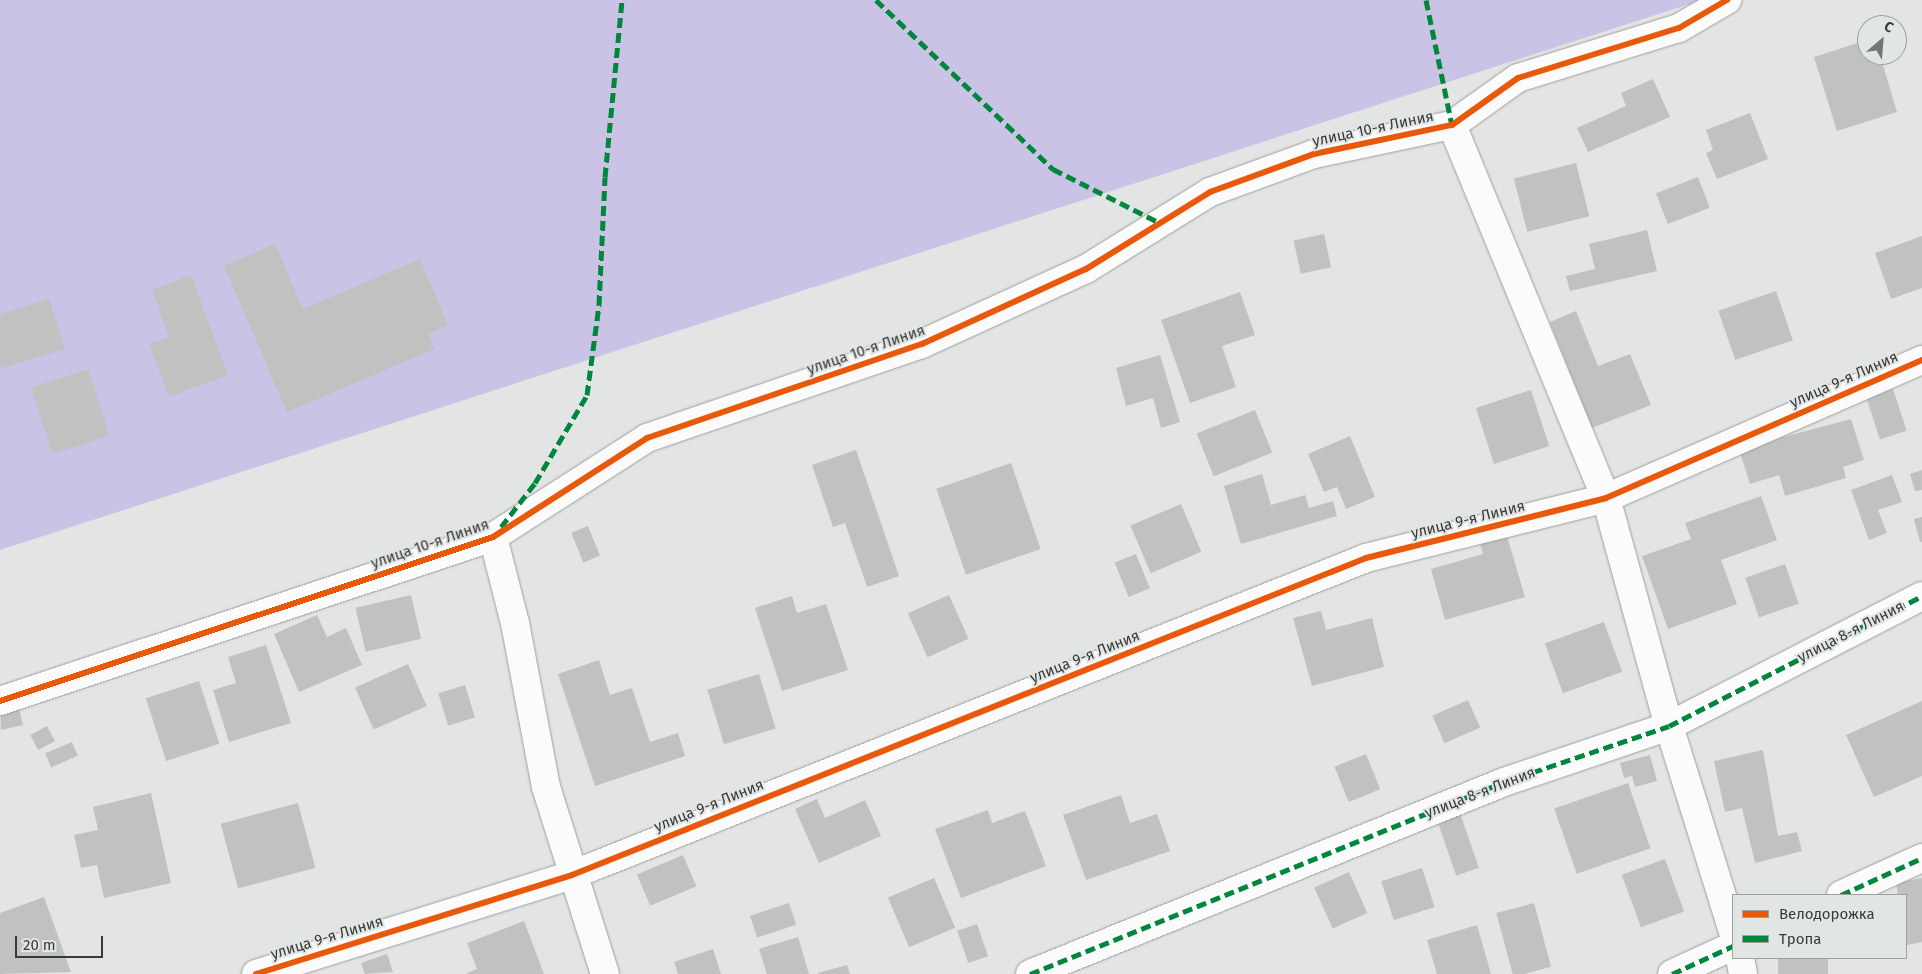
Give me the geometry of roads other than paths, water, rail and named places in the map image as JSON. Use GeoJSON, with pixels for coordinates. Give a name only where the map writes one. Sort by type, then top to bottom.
{"type":"FeatureCollection","features":[{"type":"Feature","properties":{"kind":"street","name":"улица 10-я Линия"},"geometry":{"type":"LineString","coordinates":[[0,701],[493,537],[647,438],[922,344],[1086,269],[1210,192],[1314,154],[1452,125],[1518,78],[1680,28],[1727,0]]}},
{"type":"Feature","properties":{"kind":"street"},"geometry":{"type":"LineString","coordinates":[[1452,125],[1606,498],[1668,726],[1732,928]]}},
{"type":"Feature","properties":{"kind":"street","name":"улица 9-я Линия"},"geometry":{"type":"LineString","coordinates":[[256,974],[572,875],[1366,558],[1606,498],[1922,360]]}},
{"type":"Feature","properties":{"kind":"street"},"geometry":{"type":"LineString","coordinates":[[493,537],[546,788],[572,875],[605,974]]}},
{"type":"Feature","properties":{"kind":"street","name":"улица 8-я Линия"},"geometry":{"type":"LineString","coordinates":[[1030,974],[1504,782],[1668,726],[1922,596]]}},
{"type":"Feature","properties":{"kind":"street"},"geometry":{"type":"LineString","coordinates":[[1843,894],[1922,858]]}},
{"type":"Feature","properties":{"kind":"street"},"geometry":{"type":"LineString","coordinates":[[1672,974],[1732,946]]}},
{"type":"Feature","properties":{"kind":"street"},"geometry":{"type":"LineString","coordinates":[[1740,959],[1743,974]]}}]}
